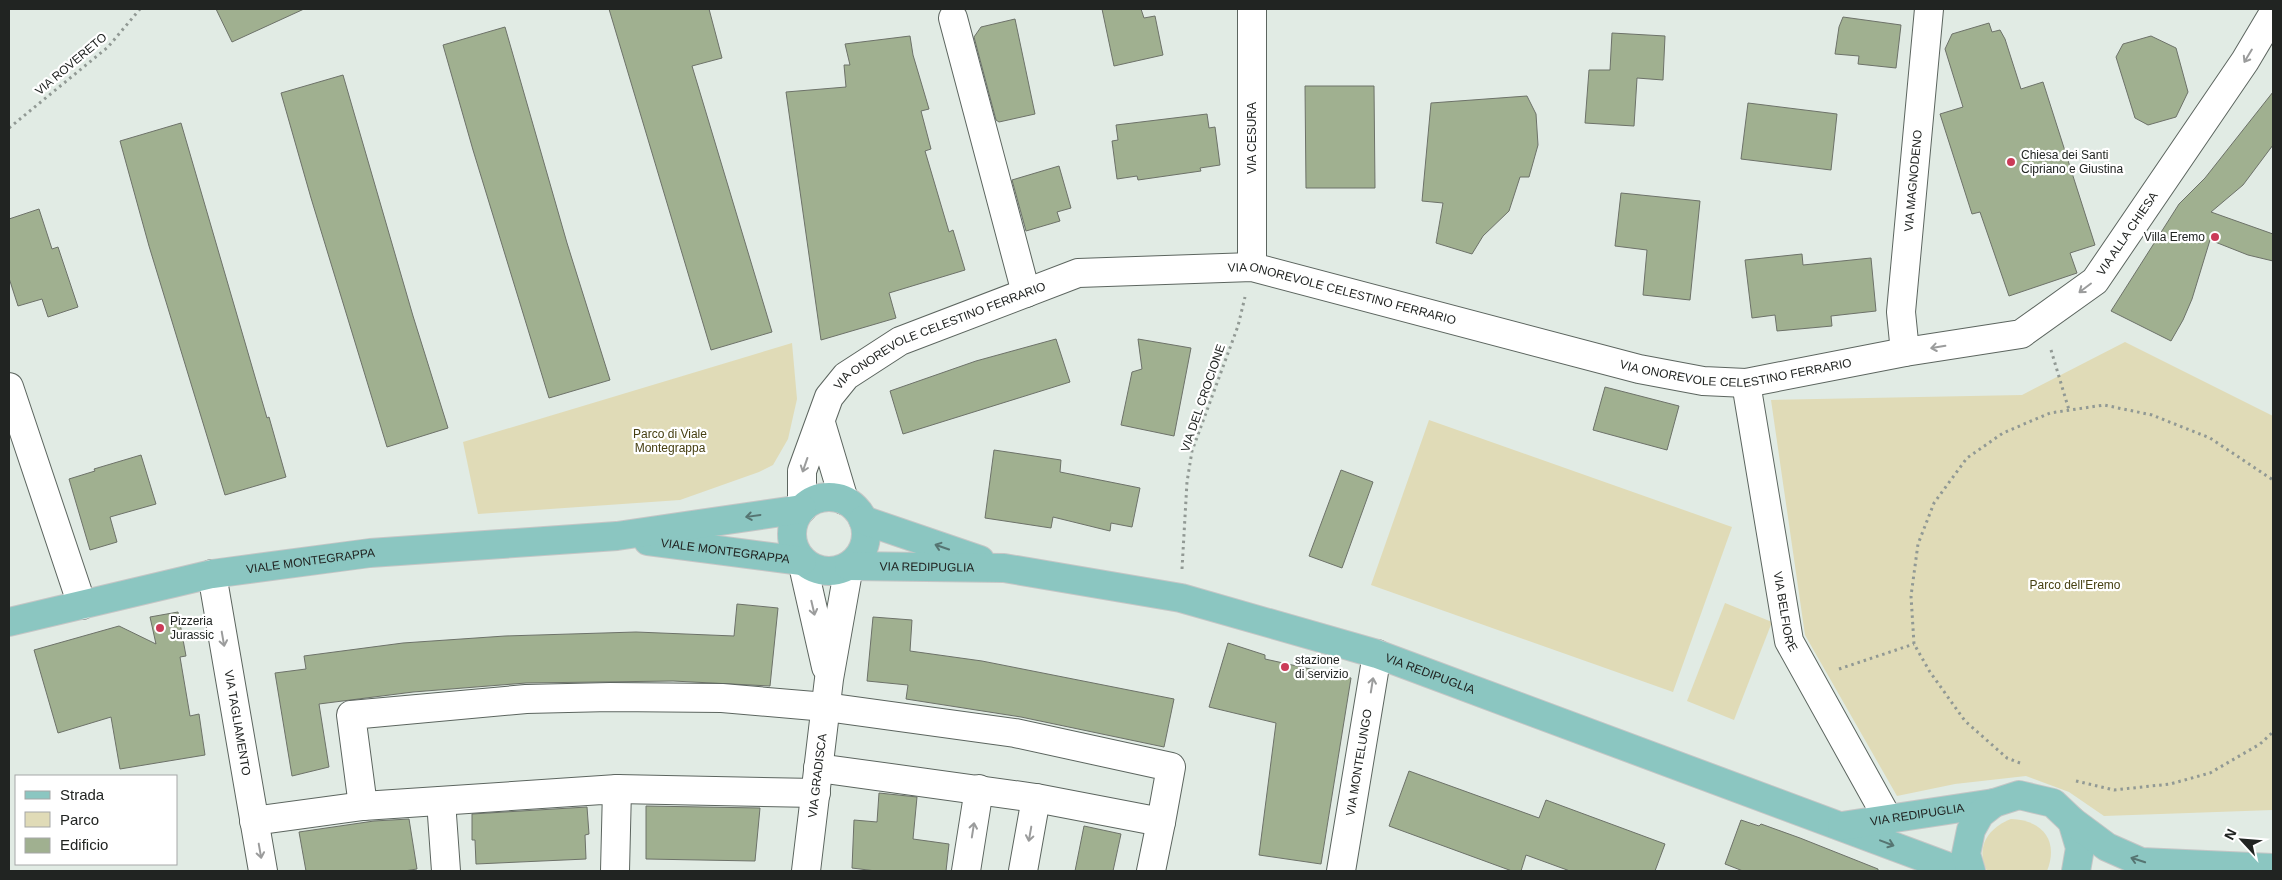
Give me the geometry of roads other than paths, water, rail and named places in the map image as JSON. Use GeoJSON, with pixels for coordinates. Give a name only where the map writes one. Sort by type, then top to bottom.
{"type":"FeatureCollection","features":[{"type":"Feature","properties":{"kind":"main road","name":"VIALE MONTEGRAPPA"},"geometry":{"type":"LineString","coordinates":[[802,561],[795,549],[791,535],[794,521],[802,509],[814,500],[829,497],[844,500]]}},
{"type":"Feature","properties":{"kind":"main road"},"geometry":{"type":"LineString","coordinates":[[844,500],[855,508],[863,520],[866,532],[864,545],[858,556],[849,566]]}},
{"type":"Feature","properties":{"kind":"main road","name":"VIALE MONTEGRAPPA"},"geometry":{"type":"LineString","coordinates":[[9,622],[212,574],[370,553],[616,536],[802,509]]}},
{"type":"Feature","properties":{"kind":"main road","name":"VIA REDIPUGLIA"},"geometry":{"type":"LineString","coordinates":[[863,520],[1004,568]]}},
{"type":"Feature","properties":{"kind":"main road","name":"VIALE MONTEGRAPPA"},"geometry":{"type":"LineString","coordinates":[[616,536],[802,561],[813,568],[825,572],[849,566]]}},
{"type":"Feature","properties":{"kind":"main road","name":"VIA REDIPUGLIA"},"geometry":{"type":"LineString","coordinates":[[849,566],[1004,568],[1180,598],[1377,654],[1960,871]]}},
{"type":"Feature","properties":{"kind":"main road","name":"VIA REDIPUGLIA"},"geometry":{"type":"LineString","coordinates":[[1842,826],[1994,802],[2020,795],[2053,803],[2072,822],[2106,847],[2142,862],[2273,868]]}},
{"type":"Feature","properties":{"kind":"main road"},"geometry":{"type":"LineString","coordinates":[[1971,871],[1966,854],[1971,830],[1980,814],[1994,802]]}},
{"type":"Feature","properties":{"kind":"main road"},"geometry":{"type":"LineString","coordinates":[[2072,822],[2080,848],[2076,871]]}},
{"type":"Feature","properties":{"kind":"street","name":"VIA CESURA"},"geometry":{"type":"LineString","coordinates":[[1252,9],[1252,267]]}},
{"type":"Feature","properties":{"kind":"street","name":"VIA MAGNODENO"},"geometry":{"type":"LineString","coordinates":[[1905,352],[1901,312],[1929,9]]}},
{"type":"Feature","properties":{"kind":"street","name":"VIA ALLA CHIESA"},"geometry":{"type":"LineString","coordinates":[[1905,352],[2021,334],[2042,321],[2095,281],[2245,61],[2273,14]]}},
{"type":"Feature","properties":{"kind":"street"},"geometry":{"type":"LineString","coordinates":[[953,18],[1026,293]]}},
{"type":"Feature","properties":{"kind":"street","name":"VIA ONOREVOLE CELESTINO FERRARIO"},"geometry":{"type":"LineString","coordinates":[[802,509],[802,471],[829,397],[846,376],[900,341],[1078,273],[1252,267],[1639,369],[1703,381],[1746,383],[1905,352]]}},
{"type":"Feature","properties":{"kind":"street","name":"VIA BELFIORE"},"geometry":{"type":"LineString","coordinates":[[1746,383],[1789,641],[1888,819]]}},
{"type":"Feature","properties":{"kind":"street"},"geometry":{"type":"LineString","coordinates":[[9,387],[82,605]]}},
{"type":"Feature","properties":{"kind":"street"},"geometry":{"type":"LineString","coordinates":[[821,423],[844,500]]}},
{"type":"Feature","properties":{"kind":"street","name":"VIA GRADISCA"},"geometry":{"type":"LineString","coordinates":[[802,561],[829,679]]}},
{"type":"Feature","properties":{"kind":"street","name":"VIA GRADISCA"},"geometry":{"type":"LineString","coordinates":[[806,871],[829,679],[849,566]]}},
{"type":"Feature","properties":{"kind":"street","name":"VIA TAGLIAMENTO"},"geometry":{"type":"LineString","coordinates":[[212,574],[263,871]]}},
{"type":"Feature","properties":{"kind":"street","name":"VIA MONTELUNGO"},"geometry":{"type":"LineString","coordinates":[[1341,871],[1377,654]]}},
{"type":"Feature","properties":{"kind":"street"},"geometry":{"type":"LineString","coordinates":[[363,806],[351,716],[526,699],[610,697],[722,698],[826,707],[1015,733],[1171,767],[1150,871]]}},
{"type":"Feature","properties":{"kind":"street"},"geometry":{"type":"LineString","coordinates":[[254,821],[363,806],[617,789],[817,780],[979,788],[1161,822]]}},
{"type":"Feature","properties":{"kind":"street"},"geometry":{"type":"LineString","coordinates":[[966,871],[979,788]]}},
{"type":"Feature","properties":{"kind":"street"},"geometry":{"type":"LineString","coordinates":[[615,871],[617,789]]}},
{"type":"Feature","properties":{"kind":"street"},"geometry":{"type":"LineString","coordinates":[[1023,871],[1036,798]]}},
{"type":"Feature","properties":{"kind":"street"},"geometry":{"type":"LineString","coordinates":[[441,801],[446,871]]}},
{"type":"Feature","properties":{"kind":"place","name":"Chiesa dei Santi Cipriano e Giustina"},"geometry":{"type":"Point","coordinates":[2011,162]}},
{"type":"Feature","properties":{"kind":"place","name":"Villa Eremo"},"geometry":{"type":"Point","coordinates":[2215,237]}},
{"type":"Feature","properties":{"kind":"place","name":"Pizzeria Jurassic"},"geometry":{"type":"Point","coordinates":[160,628]}},
{"type":"Feature","properties":{"kind":"place","name":"stazione di servizio"},"geometry":{"type":"Point","coordinates":[1285,667]}},
{"type":"Feature","properties":{"kind":"park label","name":"Parco di Viale Montegrappa"},"geometry":{"type":"Point","coordinates":[670,441]}},
{"type":"Feature","properties":{"kind":"park label","name":"Parco dell'Eremo"},"geometry":{"type":"Point","coordinates":[2075,585]}}]}
